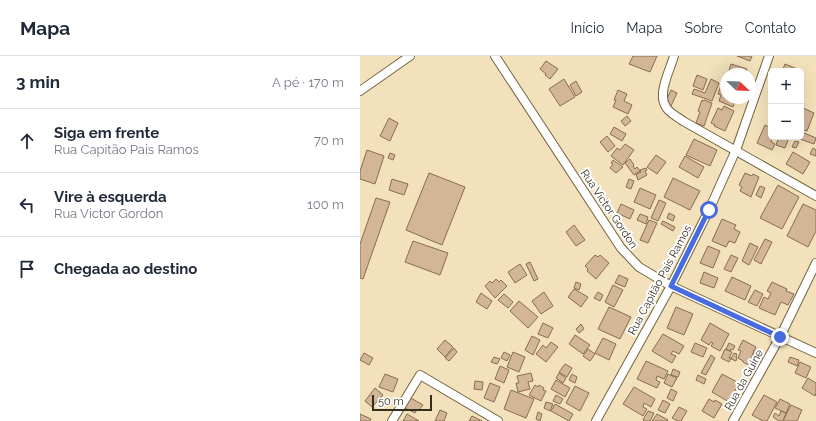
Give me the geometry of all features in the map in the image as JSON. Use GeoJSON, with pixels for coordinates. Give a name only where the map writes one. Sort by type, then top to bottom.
{"type":"FeatureCollection","features":[{"type":"Feature","properties":{"kind":"street"},"geometry":{"type":"LineString","coordinates":[[360,91],[410,56]]}},
{"type":"Feature","properties":{"kind":"street","name":"Rua Victor Gordon"},"geometry":{"type":"LineString","coordinates":[[495,56],[621,248],[639,267],[671,286],[816,353]]}},
{"type":"Feature","properties":{"kind":"street"},"geometry":{"type":"LineString","coordinates":[[674,56],[662,91],[662,100],[666,108],[683,121],[816,196]]}},
{"type":"Feature","properties":{"kind":"street","name":"Rua Capitão Pais Ramos"},"geometry":{"type":"LineString","coordinates":[[596,421],[671,286],[709,210],[736,150],[769,56]]}},
{"type":"Feature","properties":{"kind":"street","name":"Rua da Guine"},"geometry":{"type":"LineString","coordinates":[[733,421],[780,337],[816,263]]}},
{"type":"Feature","properties":{"kind":"street"},"geometry":{"type":"LineString","coordinates":[[392,421],[420,375],[498,421]]}},
{"type":"Feature","properties":{"kind":"building"},"geometry":{"type":"Polygon","coordinates":[[[633,56],[657,56],[650,72],[629,64],[633,56]]]}},
{"type":"Feature","properties":{"kind":"building"},"geometry":{"type":"Polygon","coordinates":[[[737,56],[752,56],[750,61],[737,56]]]}},
{"type":"Feature","properties":{"kind":"building"},"geometry":{"type":"Polygon","coordinates":[[[546,61],[558,69],[550,79],[540,69],[546,61]]]}},
{"type":"Feature","properties":{"kind":"building"},"geometry":{"type":"Polygon","coordinates":[[[731,64],[744,68],[730,68],[731,64]]]}},
{"type":"Feature","properties":{"kind":"building"},"geometry":{"type":"Polygon","coordinates":[[[785,64],[795,68],[783,68],[785,64]]]}},
{"type":"Feature","properties":{"kind":"building"},"geometry":{"type":"Polygon","coordinates":[[[697,75],[707,79],[703,90],[693,86],[697,75]]]}},
{"type":"Feature","properties":{"kind":"building"},"geometry":{"type":"Polygon","coordinates":[[[564,79],[575,97],[560,106],[549,89],[564,79]]]}},
{"type":"Feature","properties":{"kind":"building"},"geometry":{"type":"Polygon","coordinates":[[[711,79],[719,83],[712,101],[692,94],[694,89],[705,93],[711,79]]]}},
{"type":"Feature","properties":{"kind":"building"},"geometry":{"type":"Polygon","coordinates":[[[576,81],[582,92],[576,96],[570,85],[576,81]]]}},
{"type":"Feature","properties":{"kind":"building"},"geometry":{"type":"Polygon","coordinates":[[[618,90],[627,94],[624,101],[632,105],[628,114],[613,107],[618,90]]]}},
{"type":"Feature","properties":{"kind":"building"},"geometry":{"type":"Polygon","coordinates":[[[671,90],[677,93],[671,106],[665,103],[671,90]]]}},
{"type":"Feature","properties":{"kind":"building"},"geometry":{"type":"Polygon","coordinates":[[[702,100],[712,103],[704,126],[696,123],[702,100]]]}},
{"type":"Feature","properties":{"kind":"building"},"geometry":{"type":"Polygon","coordinates":[[[726,104],[734,104],[733,107],[726,104]]]}},
{"type":"Feature","properties":{"kind":"building"},"geometry":{"type":"Polygon","coordinates":[[[724,106],[734,111],[725,131],[711,123],[718,108],[722,110],[724,106]]]}},
{"type":"Feature","properties":{"kind":"building"},"geometry":{"type":"Polygon","coordinates":[[[804,108],[814,113],[807,131],[804,130],[804,108]]]}},
{"type":"Feature","properties":{"kind":"building"},"geometry":{"type":"Polygon","coordinates":[[[627,116],[631,121],[625,126],[621,121],[627,116]]]}},
{"type":"Feature","properties":{"kind":"building"},"geometry":{"type":"Polygon","coordinates":[[[389,118],[398,123],[390,141],[380,136],[389,118]]]}},
{"type":"Feature","properties":{"kind":"building"},"geometry":{"type":"Polygon","coordinates":[[[765,125],[768,126],[768,140],[772,140],[771,142],[775,144],[772,150],[757,143],[765,125]]]}},
{"type":"Feature","properties":{"kind":"building"},"geometry":{"type":"Polygon","coordinates":[[[614,127],[626,134],[622,141],[610,134],[614,127]]]}},
{"type":"Feature","properties":{"kind":"building"},"geometry":{"type":"Polygon","coordinates":[[[804,133],[816,138],[814,144],[803,140],[804,133]]]}},
{"type":"Feature","properties":{"kind":"building"},"geometry":{"type":"Polygon","coordinates":[[[607,136],[615,146],[608,152],[600,142],[607,136]]]}},
{"type":"Feature","properties":{"kind":"building"},"geometry":{"type":"Polygon","coordinates":[[[694,139],[717,150],[710,166],[686,155],[694,139]]]}},
{"type":"Feature","properties":{"kind":"building"},"geometry":{"type":"Polygon","coordinates":[[[778,140],[788,140],[785,148],[776,145],[778,140]]]}},
{"type":"Feature","properties":{"kind":"building"},"geometry":{"type":"Polygon","coordinates":[[[795,141],[799,142],[796,148],[792,147],[795,141]]]}},
{"type":"Feature","properties":{"kind":"building"},"geometry":{"type":"Polygon","coordinates":[[[625,144],[634,150],[623,165],[611,156],[617,148],[620,150],[625,144]]]}},
{"type":"Feature","properties":{"kind":"building"},"geometry":{"type":"Polygon","coordinates":[[[813,148],[816,150],[816,156],[810,154],[813,148]]]}},
{"type":"Feature","properties":{"kind":"building"},"geometry":{"type":"Polygon","coordinates":[[[367,150],[384,156],[375,184],[360,179],[360,171],[367,150]]]}},
{"type":"Feature","properties":{"kind":"building"},"geometry":{"type":"Polygon","coordinates":[[[793,152],[810,162],[803,174],[786,164],[793,152]]]}},
{"type":"Feature","properties":{"kind":"building"},"geometry":{"type":"Polygon","coordinates":[[[390,153],[395,155],[393,160],[388,158],[390,153]]]}},
{"type":"Feature","properties":{"kind":"building"},"geometry":{"type":"Polygon","coordinates":[[[656,155],[666,162],[657,174],[647,167],[656,155]]]}},
{"type":"Feature","properties":{"kind":"building"},"geometry":{"type":"Polygon","coordinates":[[[685,156],[704,167],[698,178],[679,167],[685,156]]]}},
{"type":"Feature","properties":{"kind":"building"},"geometry":{"type":"Polygon","coordinates":[[[630,159],[635,169],[637,167],[640,171],[634,175],[625,163],[630,159]]]}},
{"type":"Feature","properties":{"kind":"building"},"geometry":{"type":"Polygon","coordinates":[[[613,160],[623,167],[616,173],[610,168],[613,164],[611,163],[613,160]]]}},
{"type":"Feature","properties":{"kind":"building"},"geometry":{"type":"Polygon","coordinates":[[[646,168],[647,170],[645,171],[647,175],[638,180],[636,174],[641,172],[640,170],[646,168]]]}},
{"type":"Feature","properties":{"kind":"building"},"geometry":{"type":"Polygon","coordinates":[[[429,173],[465,187],[442,245],[406,230],[429,173]]]}},
{"type":"Feature","properties":{"kind":"building"},"geometry":{"type":"Polygon","coordinates":[[[745,173],[752,176],[753,174],[759,177],[751,197],[740,191],[742,187],[739,185],[745,173]]]}},
{"type":"Feature","properties":{"kind":"building"},"geometry":{"type":"Polygon","coordinates":[[[673,178],[700,191],[690,210],[664,197],[673,178]]]}},
{"type":"Feature","properties":{"kind":"building"},"geometry":{"type":"Polygon","coordinates":[[[392,179],[408,184],[404,195],[389,190],[392,179]]]}},
{"type":"Feature","properties":{"kind":"building"},"geometry":{"type":"Polygon","coordinates":[[[629,179],[634,181],[631,189],[626,187],[629,179]]]}},
{"type":"Feature","properties":{"kind":"building"},"geometry":{"type":"Polygon","coordinates":[[[778,185],[799,197],[782,229],[760,218],[778,185]]]}},
{"type":"Feature","properties":{"kind":"building"},"geometry":{"type":"Polygon","coordinates":[[[760,186],[765,188],[761,198],[756,195],[760,186]]]}},
{"type":"Feature","properties":{"kind":"building"},"geometry":{"type":"Polygon","coordinates":[[[640,188],[656,195],[650,209],[634,202],[640,188]]]}},
{"type":"Feature","properties":{"kind":"building"},"geometry":{"type":"Polygon","coordinates":[[[376,198],[390,202],[363,279],[360,278],[360,244],[376,198]]]}},
{"type":"Feature","properties":{"kind":"building"},"geometry":{"type":"Polygon","coordinates":[[[659,200],[666,203],[658,221],[651,218],[659,200]]]}},
{"type":"Feature","properties":{"kind":"building"},"geometry":{"type":"Polygon","coordinates":[[[621,204],[634,210],[630,219],[617,213],[621,204]]]}},
{"type":"Feature","properties":{"kind":"building"},"geometry":{"type":"Polygon","coordinates":[[[803,204],[816,210],[816,231],[808,247],[787,236],[803,204]]]}},
{"type":"Feature","properties":{"kind":"building"},"geometry":{"type":"Polygon","coordinates":[[[669,213],[675,216],[673,221],[667,218],[669,213]]]}},
{"type":"Feature","properties":{"kind":"building"},"geometry":{"type":"Polygon","coordinates":[[[640,214],[648,217],[646,224],[637,220],[640,214]]]}},
{"type":"Feature","properties":{"kind":"building"},"geometry":{"type":"Polygon","coordinates":[[[722,219],[736,225],[734,229],[740,232],[735,243],[729,241],[726,247],[712,241],[722,219]]]}},
{"type":"Feature","properties":{"kind":"building"},"geometry":{"type":"Polygon","coordinates":[[[649,220],[657,223],[648,243],[640,240],[649,220]]]}},
{"type":"Feature","properties":{"kind":"building"},"geometry":{"type":"Polygon","coordinates":[[[663,221],[675,227],[673,231],[661,224],[663,221]]]}},
{"type":"Feature","properties":{"kind":"building"},"geometry":{"type":"Polygon","coordinates":[[[574,225],[585,240],[576,246],[566,232],[574,225]]]}},
{"type":"Feature","properties":{"kind":"building"},"geometry":{"type":"Polygon","coordinates":[[[765,239],[772,242],[761,264],[754,260],[765,239]]]}},
{"type":"Feature","properties":{"kind":"building"},"geometry":{"type":"Polygon","coordinates":[[[413,241],[448,253],[440,275],[405,262],[413,241]]]}},
{"type":"Feature","properties":{"kind":"building"},"geometry":{"type":"Polygon","coordinates":[[[750,243],[758,247],[749,265],[742,261],[750,243]]]}},
{"type":"Feature","properties":{"kind":"building"},"geometry":{"type":"Polygon","coordinates":[[[708,246],[720,251],[713,268],[700,263],[708,246]]]}},
{"type":"Feature","properties":{"kind":"building"},"geometry":{"type":"Polygon","coordinates":[[[595,255],[598,257],[600,255],[609,263],[596,279],[587,271],[588,269],[585,266],[595,255]]]}},
{"type":"Feature","properties":{"kind":"building"},"geometry":{"type":"Polygon","coordinates":[[[731,255],[738,258],[731,272],[724,269],[731,255]]]}},
{"type":"Feature","properties":{"kind":"building"},"geometry":{"type":"Polygon","coordinates":[[[530,262],[538,279],[534,281],[526,264],[530,262]]]}},
{"type":"Feature","properties":{"kind":"building"},"geometry":{"type":"Polygon","coordinates":[[[520,264],[527,275],[515,283],[508,272],[520,264]]]}},
{"type":"Feature","properties":{"kind":"building"},"geometry":{"type":"Polygon","coordinates":[[[704,272],[718,278],[714,288],[700,283],[704,272]]]}},
{"type":"Feature","properties":{"kind":"building"},"geometry":{"type":"Polygon","coordinates":[[[619,275],[628,279],[625,287],[615,283],[619,275]]]}},
{"type":"Feature","properties":{"kind":"building"},"geometry":{"type":"Polygon","coordinates":[[[732,277],[751,286],[745,300],[725,291],[732,277]]]}},
{"type":"Feature","properties":{"kind":"building"},"geometry":{"type":"Polygon","coordinates":[[[496,279],[499,282],[501,280],[507,286],[495,298],[485,286],[490,281],[492,283],[496,279]]]}},
{"type":"Feature","properties":{"kind":"building"},"geometry":{"type":"Polygon","coordinates":[[[576,282],[581,284],[579,290],[574,288],[576,282]]]}},
{"type":"Feature","properties":{"kind":"building"},"geometry":{"type":"Polygon","coordinates":[[[772,282],[794,294],[788,305],[781,302],[775,315],[759,308],[764,297],[768,299],[771,293],[767,291],[772,282]]]}},
{"type":"Feature","properties":{"kind":"building"},"geometry":{"type":"Polygon","coordinates":[[[613,285],[623,290],[614,307],[605,302],[613,285]]]}},
{"type":"Feature","properties":{"kind":"building"},"geometry":{"type":"Polygon","coordinates":[[[574,289],[588,297],[581,307],[568,297],[574,289]]]}},
{"type":"Feature","properties":{"kind":"building"},"geometry":{"type":"Polygon","coordinates":[[[755,290],[763,294],[757,306],[748,302],[755,290]]]}},
{"type":"Feature","properties":{"kind":"building"},"geometry":{"type":"Polygon","coordinates":[[[544,292],[553,306],[541,314],[532,301],[544,292]]]}},
{"type":"Feature","properties":{"kind":"building"},"geometry":{"type":"Polygon","coordinates":[[[598,292],[603,295],[600,301],[594,298],[598,292]]]}},
{"type":"Feature","properties":{"kind":"building"},"geometry":{"type":"Polygon","coordinates":[[[481,293],[492,301],[487,309],[476,302],[481,293]]]}},
{"type":"Feature","properties":{"kind":"building"},"geometry":{"type":"Polygon","coordinates":[[[504,294],[513,302],[508,308],[498,300],[504,294]]]}},
{"type":"Feature","properties":{"kind":"building"},"geometry":{"type":"Polygon","coordinates":[[[519,301],[538,317],[528,328],[510,311],[519,301]]]}},
{"type":"Feature","properties":{"kind":"building"},"geometry":{"type":"Polygon","coordinates":[[[609,307],[631,317],[620,339],[598,329],[609,307]]]}},
{"type":"Feature","properties":{"kind":"building"},"geometry":{"type":"Polygon","coordinates":[[[676,307],[693,314],[684,335],[667,328],[676,307]]]}},
{"type":"Feature","properties":{"kind":"building"},"geometry":{"type":"Polygon","coordinates":[[[543,323],[553,328],[548,338],[538,334],[543,323]]]}},
{"type":"Feature","properties":{"kind":"building"},"geometry":{"type":"Polygon","coordinates":[[[710,323],[729,334],[720,351],[711,346],[713,343],[711,342],[709,345],[701,340],[710,323]]]}},
{"type":"Feature","properties":{"kind":"building"},"geometry":{"type":"Polygon","coordinates":[[[581,324],[584,329],[579,333],[576,329],[581,324]]]}},
{"type":"Feature","properties":{"kind":"building"},"geometry":{"type":"Polygon","coordinates":[[[663,334],[684,346],[679,354],[673,351],[671,354],[676,356],[672,363],[652,351],[663,334]]]}},
{"type":"Feature","properties":{"kind":"building"},"geometry":{"type":"Polygon","coordinates":[[[575,335],[590,345],[583,354],[569,344],[575,335]]]}},
{"type":"Feature","properties":{"kind":"building"},"geometry":{"type":"Polygon","coordinates":[[[532,336],[540,340],[533,355],[525,350],[532,336]]]}},
{"type":"Feature","properties":{"kind":"building"},"geometry":{"type":"Polygon","coordinates":[[[603,338],[616,344],[609,360],[595,353],[603,338]]]}},
{"type":"Feature","properties":{"kind":"building"},"geometry":{"type":"Polygon","coordinates":[[[445,340],[453,347],[445,357],[437,349],[445,340]]]}},
{"type":"Feature","properties":{"kind":"building"},"geometry":{"type":"Polygon","coordinates":[[[743,340],[756,347],[748,365],[738,358],[741,351],[738,350],[743,340]]]}},
{"type":"Feature","properties":{"kind":"building"},"geometry":{"type":"Polygon","coordinates":[[[551,342],[558,347],[546,362],[536,354],[543,345],[546,348],[551,342]]]}},
{"type":"Feature","properties":{"kind":"building"},"geometry":{"type":"Polygon","coordinates":[[[695,343],[707,348],[703,357],[691,352],[695,343]]]}},
{"type":"Feature","properties":{"kind":"building"},"geometry":{"type":"Polygon","coordinates":[[[729,343],[735,346],[733,350],[731,349],[730,351],[726,349],[729,343]]]}},
{"type":"Feature","properties":{"kind":"building"},"geometry":{"type":"Polygon","coordinates":[[[454,348],[457,352],[449,361],[445,358],[454,348]]]}},
{"type":"Feature","properties":{"kind":"building"},"geometry":{"type":"Polygon","coordinates":[[[588,349],[595,354],[590,361],[583,356],[588,349]]]}},
{"type":"Feature","properties":{"kind":"building"},"geometry":{"type":"Polygon","coordinates":[[[725,349],[732,352],[729,362],[721,358],[725,349]]]}},
{"type":"Feature","properties":{"kind":"building"},"geometry":{"type":"Polygon","coordinates":[[[754,350],[759,353],[756,360],[752,358],[754,350]]]}},
{"type":"Feature","properties":{"kind":"building"},"geometry":{"type":"Polygon","coordinates":[[[504,352],[510,355],[507,361],[501,358],[504,352]]]}},
{"type":"Feature","properties":{"kind":"building"},"geometry":{"type":"Polygon","coordinates":[[[513,352],[525,357],[519,372],[507,367],[513,352]]]}},
{"type":"Feature","properties":{"kind":"building"},"geometry":{"type":"Polygon","coordinates":[[[364,353],[373,358],[369,365],[360,360],[364,353]]]}},
{"type":"Feature","properties":{"kind":"building"},"geometry":{"type":"Polygon","coordinates":[[[734,353],[737,354],[736,361],[731,359],[734,353]]]}},
{"type":"Feature","properties":{"kind":"building"},"geometry":{"type":"Polygon","coordinates":[[[711,355],[715,358],[706,375],[701,373],[711,355]]]}},
{"type":"Feature","properties":{"kind":"building"},"geometry":{"type":"Polygon","coordinates":[[[494,357],[500,359],[497,364],[491,362],[494,357]]]}},
{"type":"Feature","properties":{"kind":"building"},"geometry":{"type":"Polygon","coordinates":[[[790,357],[799,360],[797,366],[788,362],[790,357]]]}},
{"type":"Feature","properties":{"kind":"building"},"geometry":{"type":"Polygon","coordinates":[[[646,361],[668,371],[664,379],[657,376],[656,380],[660,382],[657,388],[637,379],[646,361]]]}},
{"type":"Feature","properties":{"kind":"building"},"geometry":{"type":"Polygon","coordinates":[[[800,362],[811,367],[806,378],[795,373],[800,362]]]}},
{"type":"Feature","properties":{"kind":"building"},"geometry":{"type":"Polygon","coordinates":[[[565,364],[572,368],[567,377],[559,372],[565,364]]]}},
{"type":"Feature","properties":{"kind":"building"},"geometry":{"type":"Polygon","coordinates":[[[500,366],[509,370],[504,383],[495,379],[500,366]]]}},
{"type":"Feature","properties":{"kind":"building"},"geometry":{"type":"Polygon","coordinates":[[[673,369],[680,372],[678,377],[671,375],[673,369]]]}},
{"type":"Feature","properties":{"kind":"building"},"geometry":{"type":"Polygon","coordinates":[[[531,373],[533,381],[528,382],[530,389],[518,392],[516,383],[519,383],[517,376],[531,373]]]}},
{"type":"Feature","properties":{"kind":"building"},"geometry":{"type":"Polygon","coordinates":[[[559,373],[566,378],[563,383],[556,378],[559,373]]]}},
{"type":"Feature","properties":{"kind":"building"},"geometry":{"type":"Polygon","coordinates":[[[385,374],[398,379],[393,392],[379,387],[385,374]]]}},
{"type":"Feature","properties":{"kind":"building"},"geometry":{"type":"Polygon","coordinates":[[[572,374],[577,377],[575,383],[569,380],[572,374]]]}},
{"type":"Feature","properties":{"kind":"building"},"geometry":{"type":"Polygon","coordinates":[[[668,374],[677,378],[672,387],[664,383],[668,374]]]}},
{"type":"Feature","properties":{"kind":"building"},"geometry":{"type":"Polygon","coordinates":[[[722,374],[739,383],[729,402],[712,392],[722,374]]]}},
{"type":"Feature","properties":{"kind":"building"},"geometry":{"type":"Polygon","coordinates":[[[698,375],[706,379],[704,384],[696,380],[698,375]]]}},
{"type":"Feature","properties":{"kind":"building"},"geometry":{"type":"Polygon","coordinates":[[[808,378],[816,383],[815,396],[802,388],[808,378]]]}},
{"type":"Feature","properties":{"kind":"building"},"geometry":{"type":"Polygon","coordinates":[[[556,380],[570,388],[565,397],[551,389],[556,380]]]}},
{"type":"Feature","properties":{"kind":"building"},"geometry":{"type":"Polygon","coordinates":[[[475,381],[483,382],[482,390],[474,389],[475,381]]]}},
{"type":"Feature","properties":{"kind":"building"},"geometry":{"type":"Polygon","coordinates":[[[490,383],[500,387],[494,402],[484,398],[490,383]]]}},
{"type":"Feature","properties":{"kind":"building"},"geometry":{"type":"Polygon","coordinates":[[[535,385],[538,387],[539,385],[546,391],[541,401],[529,395],[535,385]]]}},
{"type":"Feature","properties":{"kind":"building"},"geometry":{"type":"Polygon","coordinates":[[[575,386],[589,393],[580,411],[566,403],[575,386]]]}},
{"type":"Feature","properties":{"kind":"building"},"geometry":{"type":"Polygon","coordinates":[[[634,387],[655,399],[651,407],[644,403],[643,407],[647,409],[643,416],[623,404],[634,387]]]}},
{"type":"Feature","properties":{"kind":"building"},"geometry":{"type":"Polygon","coordinates":[[[375,388],[383,395],[372,407],[365,401],[375,388]]]}},
{"type":"Feature","properties":{"kind":"building"},"geometry":{"type":"Polygon","coordinates":[[[671,389],[677,392],[673,401],[667,398],[671,389]]]}},
{"type":"Feature","properties":{"kind":"building"},"geometry":{"type":"Polygon","coordinates":[[[511,390],[534,399],[526,418],[504,409],[511,390]]]}},
{"type":"Feature","properties":{"kind":"building"},"geometry":{"type":"Polygon","coordinates":[[[556,395],[563,399],[560,404],[553,401],[556,395]]]}},
{"type":"Feature","properties":{"kind":"building"},"geometry":{"type":"Polygon","coordinates":[[[764,395],[777,402],[767,421],[763,421],[752,415],[764,395]]]}},
{"type":"Feature","properties":{"kind":"building"},"geometry":{"type":"Polygon","coordinates":[[[409,397],[423,405],[419,410],[417,409],[415,413],[405,408],[409,397]]]}},
{"type":"Feature","properties":{"kind":"building"},"geometry":{"type":"Polygon","coordinates":[[[709,399],[714,402],[715,400],[722,404],[714,418],[702,411],[709,399]]]}},
{"type":"Feature","properties":{"kind":"building"},"geometry":{"type":"Polygon","coordinates":[[[780,399],[790,404],[786,413],[775,408],[780,399]]]}},
{"type":"Feature","properties":{"kind":"building"},"geometry":{"type":"Polygon","coordinates":[[[663,400],[670,404],[665,413],[658,410],[663,400]]]}},
{"type":"Feature","properties":{"kind":"building"},"geometry":{"type":"Polygon","coordinates":[[[546,402],[553,404],[550,411],[544,408],[546,402]]]}},
{"type":"Feature","properties":{"kind":"building"},"geometry":{"type":"Polygon","coordinates":[[[555,404],[573,414],[569,421],[551,411],[555,404]]]}},
{"type":"Feature","properties":{"kind":"building"},"geometry":{"type":"Polygon","coordinates":[[[791,405],[802,410],[797,421],[783,421],[791,405]]]}},
{"type":"Feature","properties":{"kind":"building"},"geometry":{"type":"Polygon","coordinates":[[[679,407],[687,411],[681,421],[672,418],[679,407]]]}},
{"type":"Feature","properties":{"kind":"building"},"geometry":{"type":"Polygon","coordinates":[[[440,410],[447,413],[444,421],[435,421],[440,410]]]}},
{"type":"Feature","properties":{"kind":"building"},"geometry":{"type":"Polygon","coordinates":[[[648,411],[654,413],[650,421],[645,421],[643,420],[648,411]]]}},
{"type":"Feature","properties":{"kind":"building"},"geometry":{"type":"Polygon","coordinates":[[[781,411],[786,413],[783,421],[779,421],[773,417],[775,413],[779,416],[781,411]]]}},
{"type":"Feature","properties":{"kind":"building"},"geometry":{"type":"Polygon","coordinates":[[[538,412],[542,414],[540,421],[536,419],[538,412]]]}},
{"type":"Feature","properties":{"kind":"building"},"geometry":{"type":"Polygon","coordinates":[[[360,414],[371,419],[370,421],[360,421],[360,414]]]}},
{"type":"Feature","properties":{"kind":"building"},"geometry":{"type":"Polygon","coordinates":[[[407,414],[419,421],[403,421],[407,414]]]}},
{"type":"Feature","properties":{"kind":"building"},"geometry":{"type":"Polygon","coordinates":[[[657,414],[668,420],[652,421],[657,414]]]}},
{"type":"Feature","properties":{"kind":"building"},"geometry":{"type":"Polygon","coordinates":[[[472,416],[482,421],[469,421],[472,416]]]}},
{"type":"Feature","properties":{"kind":"route"},"geometry":{"type":"LineString","coordinates":[[709,210],[671,286],[780,337]]}}]}
